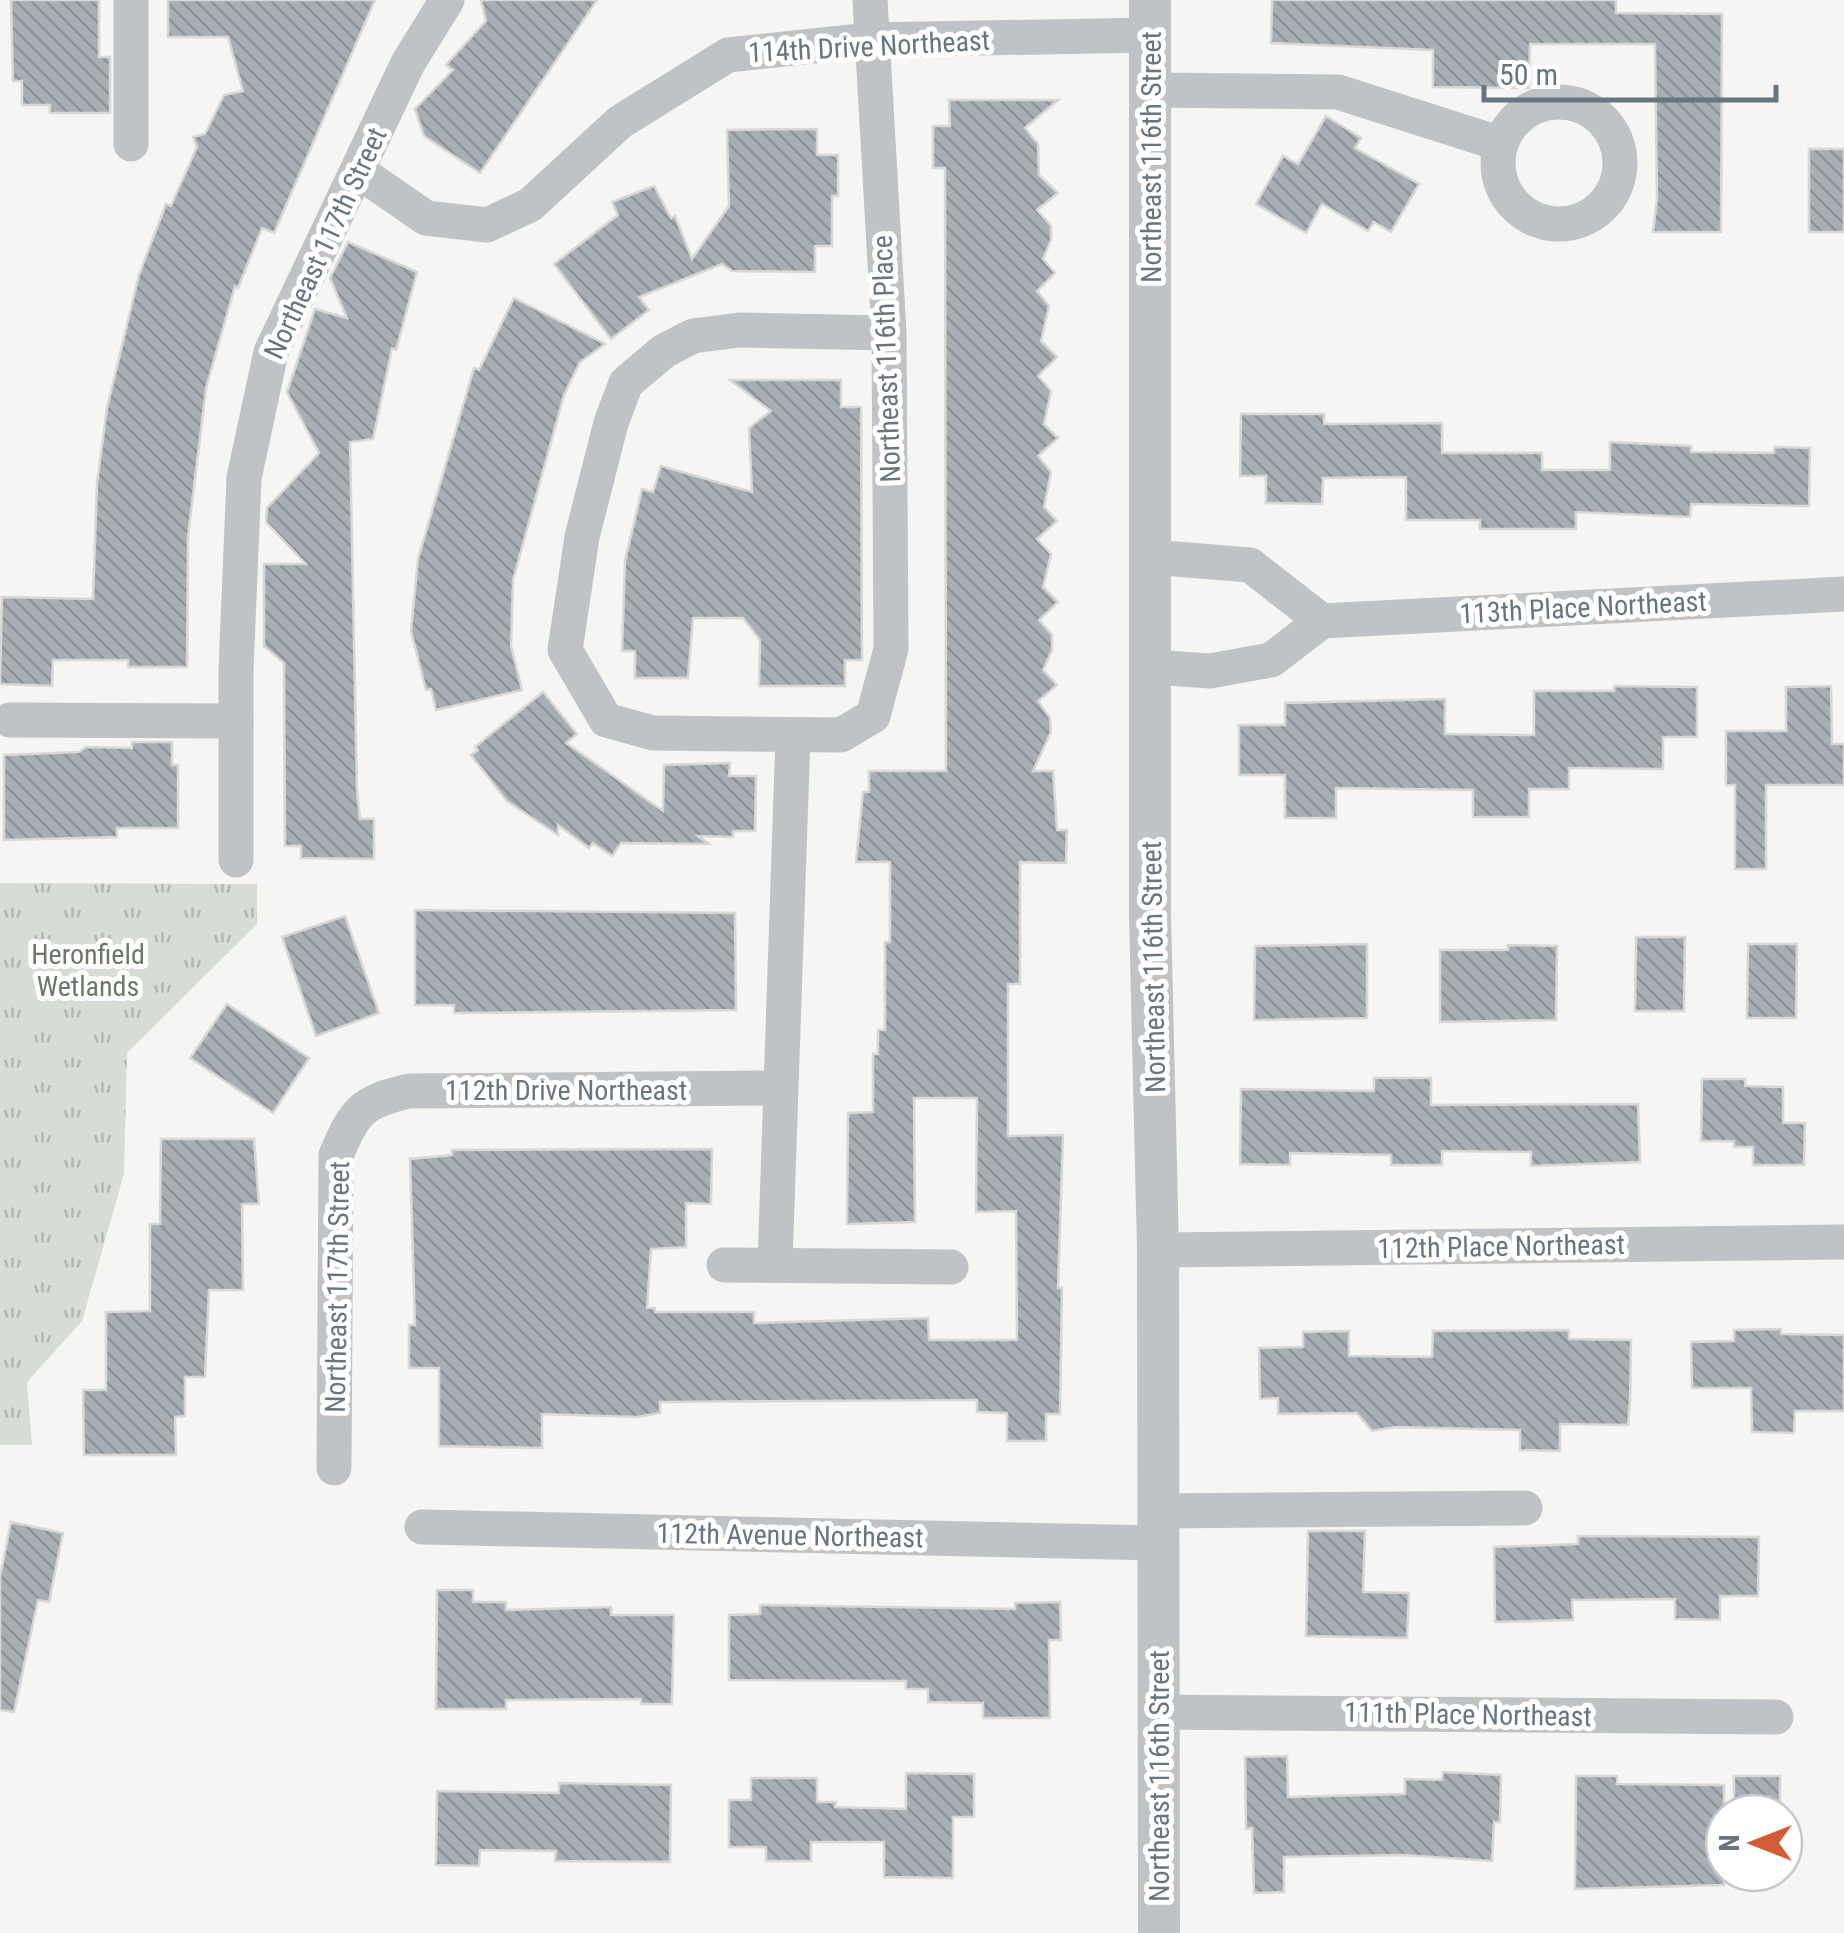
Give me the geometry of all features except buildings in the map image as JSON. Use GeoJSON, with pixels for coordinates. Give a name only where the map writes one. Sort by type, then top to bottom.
{"type":"FeatureCollection","features":[{"type":"Feature","properties":{"kind":"street"},"geometry":{"type":"LineString","coordinates":[[131,0],[131,144]]}},
{"type":"Feature","properties":{"kind":"street","name":"Northeast 117th Street"},"geometry":{"type":"LineString","coordinates":[[236,860],[244,478],[272,352],[408,63],[447,0]]}},
{"type":"Feature","properties":{"kind":"street","name":"Northeast 116th Place"},"geometry":{"type":"LineString","coordinates":[[793,736],[841,735],[873,716],[891,648],[889,332],[870,0]]}},
{"type":"Feature","properties":{"kind":"street","name":"114th Drive Northeast"},"geometry":{"type":"LineString","coordinates":[[358,171],[426,218],[487,225],[530,205],[620,122],[728,55],[1151,17]]}},
{"type":"Feature","properties":{"kind":"street","name":"Northeast 116th Street"},"geometry":{"type":"LineString","coordinates":[[1151,17],[1150,915],[1158,1250],[1159,1933]]}},
{"type":"Feature","properties":{"kind":"street"},"geometry":{"type":"LineString","coordinates":[[1151,90],[1338,92],[1501,144]]}},
{"type":"Feature","properties":{"kind":"street"},"geometry":{"type":"LineString","coordinates":[[774,1264],[793,736],[653,733],[606,720],[583,688],[564,650],[582,538],[610,423],[626,383],[664,351],[693,336],[739,330],[889,332]]}},
{"type":"Feature","properties":{"kind":"street"},"geometry":{"type":"LineString","coordinates":[[1151,557],[1250,566],[1322,621],[1270,660],[1210,671],[1151,667]]}},
{"type":"Feature","properties":{"kind":"street","name":"113th Place Northeast"},"geometry":{"type":"LineString","coordinates":[[1322,621],[1844,594]]}},
{"type":"Feature","properties":{"kind":"street"},"geometry":{"type":"LineString","coordinates":[[10,720],[236,721]]}},
{"type":"Feature","properties":{"kind":"street","name":"112th Drive Northeast"},"geometry":{"type":"LineString","coordinates":[[358,1110],[374,1098],[409,1091],[778,1088]]}},
{"type":"Feature","properties":{"kind":"street","name":"Northeast 117th Street"},"geometry":{"type":"LineString","coordinates":[[334,1468],[336,1155],[358,1110]]}},
{"type":"Feature","properties":{"kind":"street","name":"112th Place Northeast"},"geometry":{"type":"LineString","coordinates":[[1158,1250],[1844,1242]]}},
{"type":"Feature","properties":{"kind":"street"},"geometry":{"type":"LineString","coordinates":[[724,1265],[951,1267]]}},
{"type":"Feature","properties":{"kind":"street","name":"112th Avenue Northeast"},"geometry":{"type":"LineString","coordinates":[[422,1527],[1159,1527],[1525,1508]]}},
{"type":"Feature","properties":{"kind":"street","name":"111th Place Northeast"},"geometry":{"type":"LineString","coordinates":[[1159,1712],[1776,1717]]}},
{"type":"Feature","properties":{"kind":"green space","name":"Heronfield Wetlands"},"geometry":{"type":"Polygon","coordinates":[[[0,883],[257,884],[257,924],[127,1053],[124,1174],[82,1321],[27,1382],[32,1445],[0,1445],[0,883]]]}}]}
